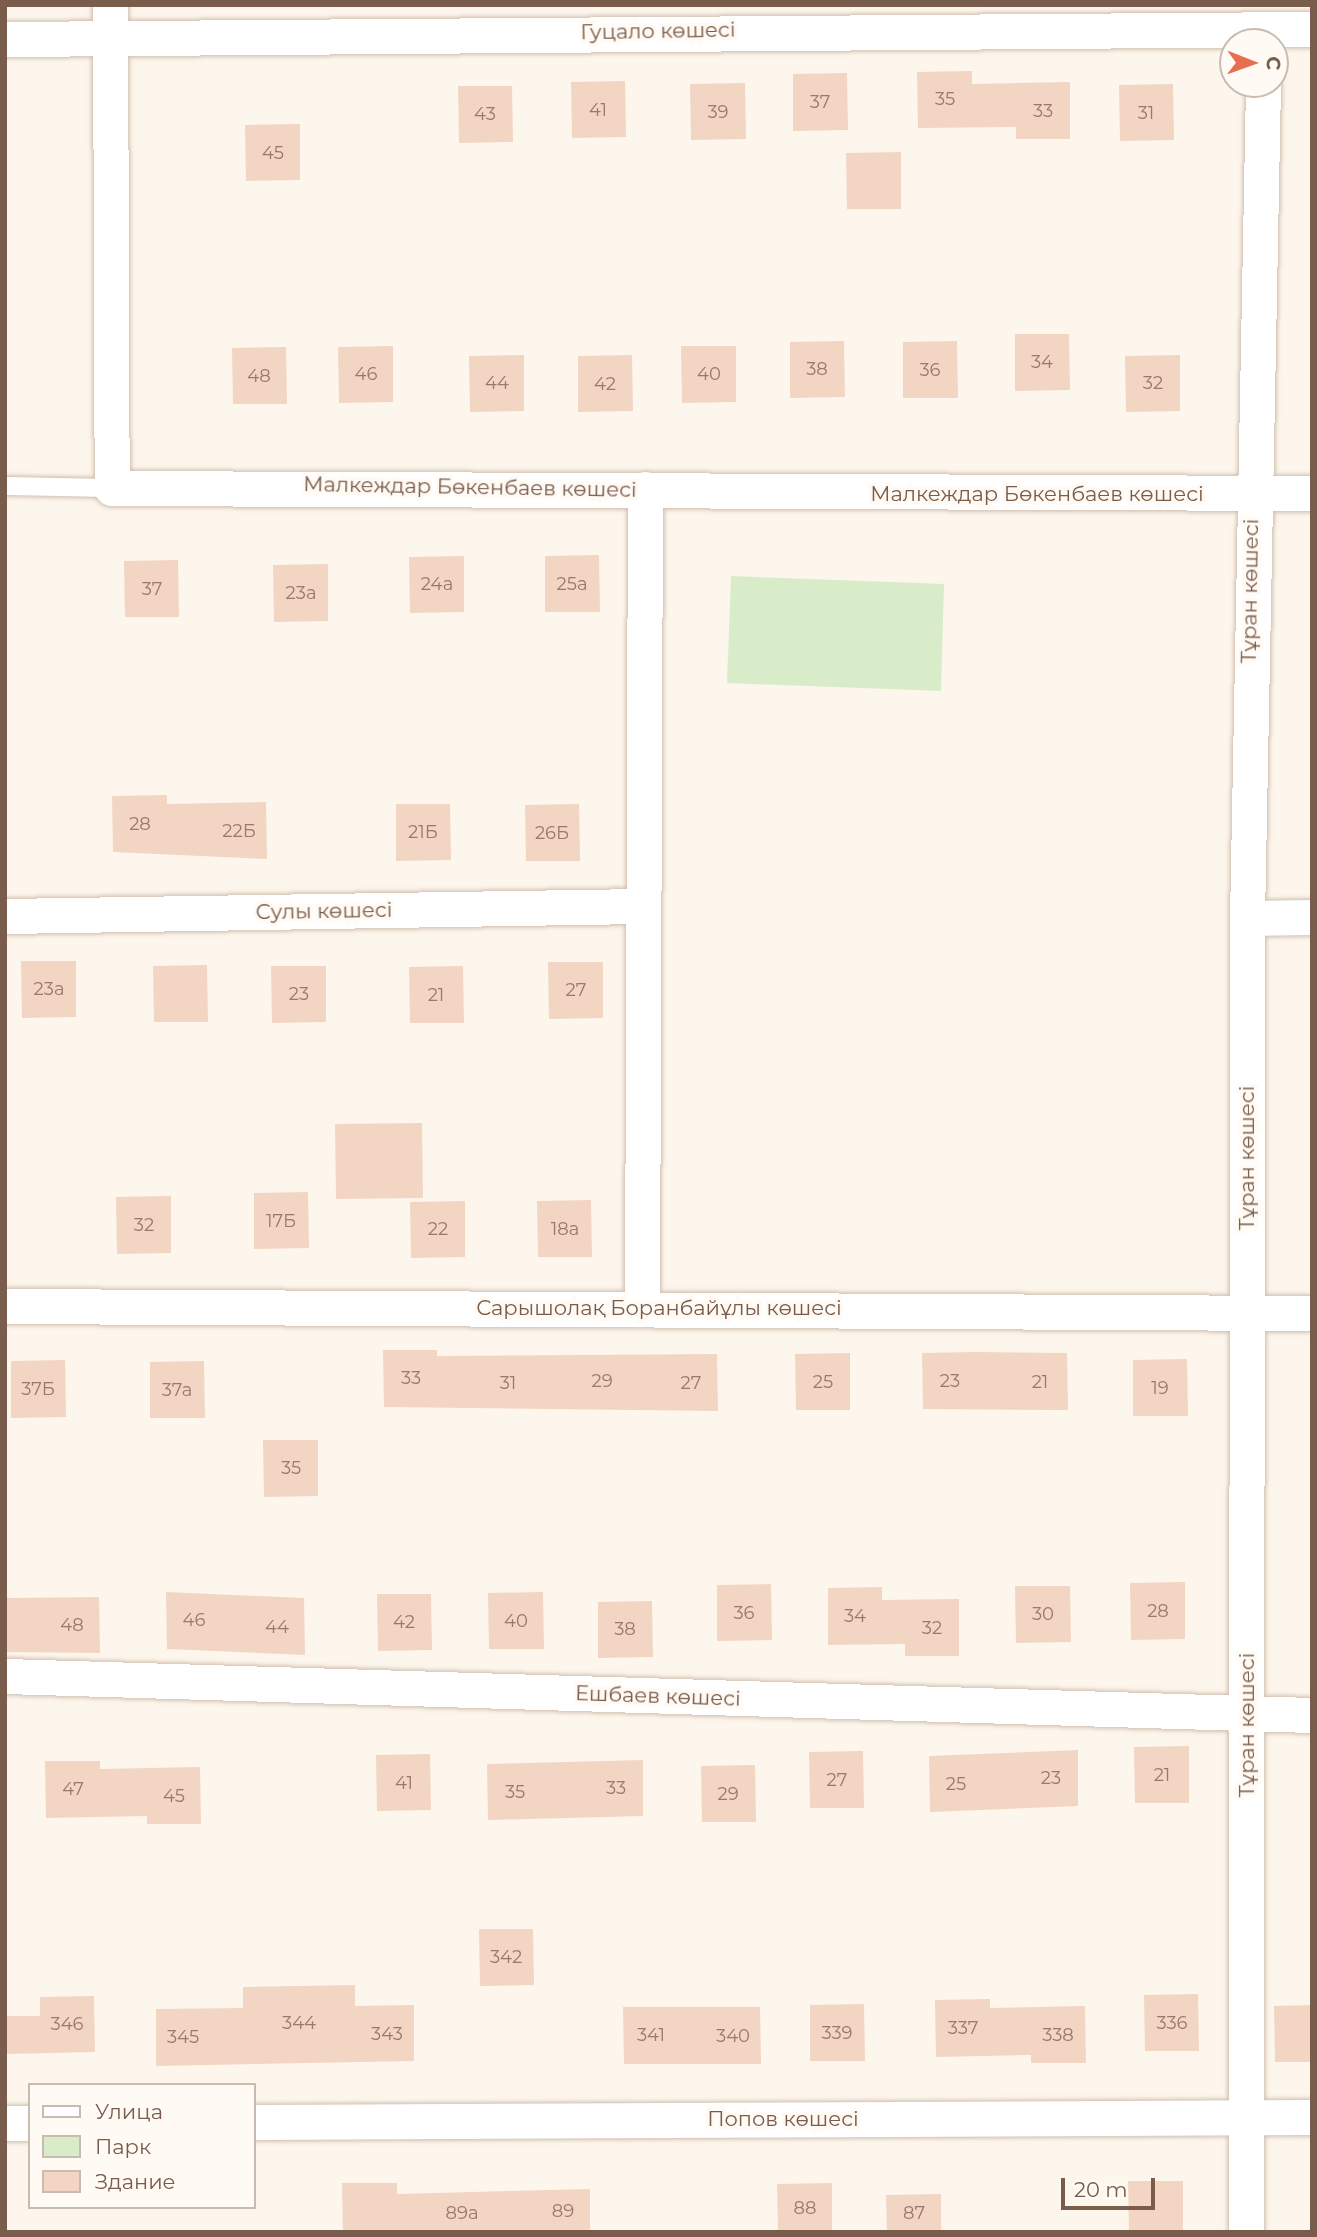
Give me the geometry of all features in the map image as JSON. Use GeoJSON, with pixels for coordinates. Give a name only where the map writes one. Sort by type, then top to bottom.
{"type":"FeatureCollection","features":[{"type":"Feature","properties":{"kind":"street","name":"Гуцало көшесі"},"geometry":{"type":"LineString","coordinates":[[5,39],[109,21],[920,17],[1312,29]]}},
{"type":"Feature","properties":{"kind":"street"},"geometry":{"type":"LineString","coordinates":[[109,21],[111,488]]}},
{"type":"Feature","properties":{"kind":"street","name":"Тұран көшесі"},"geometry":{"type":"LineString","coordinates":[[1246,2232],[1247,918],[1251,494],[1263,98]]}},
{"type":"Feature","properties":{"kind":"street","name":"Малкеждар Бөкенбаев көшесі"},"geometry":{"type":"LineString","coordinates":[[111,488],[1312,494]]}},
{"type":"Feature","properties":{"kind":"street"},"geometry":{"type":"LineString","coordinates":[[642,1307],[645,489]]}},
{"type":"Feature","properties":{"kind":"street","name":"Сулы көшесі"},"geometry":{"type":"LineString","coordinates":[[5,916],[643,906]]}},
{"type":"Feature","properties":{"kind":"street"},"geometry":{"type":"LineString","coordinates":[[1247,918],[1312,917]]}},
{"type":"Feature","properties":{"kind":"street","name":"Сарышолақ Боранбайұлы көшесі"},"geometry":{"type":"LineString","coordinates":[[5,1306],[642,1307],[1312,1313]]}},
{"type":"Feature","properties":{"kind":"street","name":"Ешбаев көшесі"},"geometry":{"type":"LineString","coordinates":[[5,1675],[1312,1715]]}},
{"type":"Feature","properties":{"kind":"street","name":"Попов көшесі"},"geometry":{"type":"LineString","coordinates":[[256,2122],[1312,2117]]}},
{"type":"Feature","properties":{"kind":"street"},"geometry":{"type":"LineString","coordinates":[[5,2123],[28,2123]]}},
{"type":"Feature","properties":{"kind":"lane"},"geometry":{"type":"LineString","coordinates":[[5,486],[111,488]]}},
{"type":"Feature","properties":{"kind":"green space"},"geometry":{"type":"Polygon","coordinates":[[[731,576],[944,584],[941,691],[727,683],[731,576]]]}},
{"type":"Feature","properties":{"kind":"building"},"geometry":{"type":"Polygon","coordinates":[[[972,71],[972,84],[1070,82],[1070,139],[1016,139],[1016,127],[918,128],[917,72],[972,71]]]}},
{"type":"Feature","properties":{"kind":"building"},"geometry":{"type":"Polygon","coordinates":[[[847,73],[848,130],[793,131],[793,74],[847,73]]]}},
{"type":"Feature","properties":{"kind":"building"},"geometry":{"type":"Polygon","coordinates":[[[625,81],[626,137],[572,138],[571,82],[625,81]]]}},
{"type":"Feature","properties":{"kind":"building"},"geometry":{"type":"Polygon","coordinates":[[[745,83],[746,139],[691,140],[690,84],[745,83]]]}},
{"type":"Feature","properties":{"kind":"building"},"geometry":{"type":"Polygon","coordinates":[[[1173,84],[1174,140],[1120,141],[1119,85],[1173,84]]]}},
{"type":"Feature","properties":{"kind":"building"},"geometry":{"type":"Polygon","coordinates":[[[458,86],[512,86],[513,142],[459,143],[458,86]]]}},
{"type":"Feature","properties":{"kind":"building"},"geometry":{"type":"Polygon","coordinates":[[[300,124],[300,180],[246,181],[245,125],[300,124]]]}},
{"type":"Feature","properties":{"kind":"building"},"geometry":{"type":"Polygon","coordinates":[[[901,152],[901,209],[847,209],[846,153],[901,152]]]}},
{"type":"Feature","properties":{"kind":"building"},"geometry":{"type":"Polygon","coordinates":[[[1015,334],[1069,334],[1070,390],[1015,391],[1015,334]]]}},
{"type":"Feature","properties":{"kind":"building"},"geometry":{"type":"Polygon","coordinates":[[[844,341],[845,397],[790,398],[790,342],[844,341]]]}},
{"type":"Feature","properties":{"kind":"building"},"geometry":{"type":"Polygon","coordinates":[[[957,341],[958,398],[903,398],[903,342],[957,341]]]}},
{"type":"Feature","properties":{"kind":"building"},"geometry":{"type":"Polygon","coordinates":[[[393,346],[393,402],[339,403],[338,347],[393,346]]]}},
{"type":"Feature","properties":{"kind":"building"},"geometry":{"type":"Polygon","coordinates":[[[681,346],[736,346],[736,402],[682,403],[681,346]]]}},
{"type":"Feature","properties":{"kind":"building"},"geometry":{"type":"Polygon","coordinates":[[[286,347],[287,404],[233,404],[232,348],[286,347]]]}},
{"type":"Feature","properties":{"kind":"building"},"geometry":{"type":"Polygon","coordinates":[[[524,355],[524,411],[470,412],[469,356],[524,355]]]}},
{"type":"Feature","properties":{"kind":"building"},"geometry":{"type":"Polygon","coordinates":[[[632,355],[633,411],[578,412],[578,356],[632,355]]]}},
{"type":"Feature","properties":{"kind":"building"},"geometry":{"type":"Polygon","coordinates":[[[1180,355],[1180,411],[1126,412],[1125,356],[1180,355]]]}},
{"type":"Feature","properties":{"kind":"building"},"geometry":{"type":"Polygon","coordinates":[[[599,555],[600,612],[545,612],[545,556],[599,555]]]}},
{"type":"Feature","properties":{"kind":"building"},"geometry":{"type":"Polygon","coordinates":[[[464,556],[464,612],[410,613],[409,557],[464,556]]]}},
{"type":"Feature","properties":{"kind":"building"},"geometry":{"type":"Polygon","coordinates":[[[178,560],[179,617],[125,617],[124,561],[178,560]]]}},
{"type":"Feature","properties":{"kind":"building"},"geometry":{"type":"Polygon","coordinates":[[[328,564],[328,621],[274,622],[273,565],[328,564]]]}},
{"type":"Feature","properties":{"kind":"building"},"geometry":{"type":"Polygon","coordinates":[[[167,795],[167,804],[266,802],[267,859],[113,852],[112,796],[167,795]]]}},
{"type":"Feature","properties":{"kind":"building"},"geometry":{"type":"Polygon","coordinates":[[[396,804],[450,804],[451,860],[396,861],[396,804]]]}},
{"type":"Feature","properties":{"kind":"building"},"geometry":{"type":"Polygon","coordinates":[[[579,804],[580,861],[526,861],[525,805],[579,804]]]}},
{"type":"Feature","properties":{"kind":"building"},"geometry":{"type":"Polygon","coordinates":[[[21,961],[76,961],[76,1017],[22,1018],[21,961]]]}},
{"type":"Feature","properties":{"kind":"building"},"geometry":{"type":"Polygon","coordinates":[[[548,962],[603,962],[603,1018],[549,1019],[548,962]]]}},
{"type":"Feature","properties":{"kind":"building"},"geometry":{"type":"Polygon","coordinates":[[[207,965],[208,1022],[154,1022],[153,966],[207,965]]]}},
{"type":"Feature","properties":{"kind":"building"},"geometry":{"type":"Polygon","coordinates":[[[271,966],[326,966],[326,1022],[272,1023],[271,966]]]}},
{"type":"Feature","properties":{"kind":"building"},"geometry":{"type":"Polygon","coordinates":[[[463,966],[464,1023],[410,1023],[409,967],[463,966]]]}},
{"type":"Feature","properties":{"kind":"building"},"geometry":{"type":"Polygon","coordinates":[[[422,1123],[423,1198],[336,1199],[335,1124],[422,1123]]]}},
{"type":"Feature","properties":{"kind":"building"},"geometry":{"type":"Polygon","coordinates":[[[308,1192],[309,1248],[254,1249],[254,1193],[308,1192]]]}},
{"type":"Feature","properties":{"kind":"building"},"geometry":{"type":"Polygon","coordinates":[[[171,1196],[171,1253],[117,1254],[116,1197],[171,1196]]]}},
{"type":"Feature","properties":{"kind":"building"},"geometry":{"type":"Polygon","coordinates":[[[591,1200],[592,1257],[538,1257],[537,1201],[591,1200]]]}},
{"type":"Feature","properties":{"kind":"building"},"geometry":{"type":"Polygon","coordinates":[[[465,1201],[465,1257],[411,1258],[410,1202],[465,1201]]]}},
{"type":"Feature","properties":{"kind":"building"},"geometry":{"type":"Polygon","coordinates":[[[383,1350],[437,1350],[437,1356],[717,1354],[718,1411],[384,1407],[383,1350]]]}},
{"type":"Feature","properties":{"kind":"building"},"geometry":{"type":"Polygon","coordinates":[[[850,1353],[850,1410],[796,1410],[795,1354],[850,1353]]]}},
{"type":"Feature","properties":{"kind":"building"},"geometry":{"type":"Polygon","coordinates":[[[922,1353],[1067,1353],[1068,1410],[923,1409],[922,1353]]]}},
{"type":"Feature","properties":{"kind":"building"},"geometry":{"type":"Polygon","coordinates":[[[1187,1359],[1188,1416],[1133,1416],[1133,1360],[1187,1359]]]}},
{"type":"Feature","properties":{"kind":"building"},"geometry":{"type":"Polygon","coordinates":[[[65,1360],[66,1417],[11,1418],[11,1361],[65,1360]]]}},
{"type":"Feature","properties":{"kind":"building"},"geometry":{"type":"Polygon","coordinates":[[[204,1361],[205,1418],[150,1418],[150,1362],[204,1361]]]}},
{"type":"Feature","properties":{"kind":"building"},"geometry":{"type":"Polygon","coordinates":[[[263,1440],[318,1440],[318,1496],[264,1497],[263,1440]]]}},
{"type":"Feature","properties":{"kind":"building"},"geometry":{"type":"Polygon","coordinates":[[[1185,1582],[1185,1639],[1131,1640],[1130,1583],[1185,1582]]]}},
{"type":"Feature","properties":{"kind":"building"},"geometry":{"type":"Polygon","coordinates":[[[771,1584],[772,1640],[717,1641],[717,1585],[771,1584]]]}},
{"type":"Feature","properties":{"kind":"building"},"geometry":{"type":"Polygon","coordinates":[[[1015,1586],[1070,1586],[1071,1642],[1016,1643],[1015,1586]]]}},
{"type":"Feature","properties":{"kind":"building"},"geometry":{"type":"Polygon","coordinates":[[[882,1587],[882,1600],[959,1599],[959,1656],[905,1656],[905,1644],[828,1645],[828,1588],[882,1587]]]}},
{"type":"Feature","properties":{"kind":"building"},"geometry":{"type":"Polygon","coordinates":[[[166,1592],[304,1598],[305,1655],[167,1649],[166,1592]]]}},
{"type":"Feature","properties":{"kind":"building"},"geometry":{"type":"Polygon","coordinates":[[[543,1592],[544,1649],[489,1649],[488,1593],[543,1592]]]}},
{"type":"Feature","properties":{"kind":"building"},"geometry":{"type":"Polygon","coordinates":[[[377,1594],[431,1594],[432,1650],[378,1651],[377,1594]]]}},
{"type":"Feature","properties":{"kind":"building"},"geometry":{"type":"Polygon","coordinates":[[[99,1597],[100,1653],[5,1652],[5,1598],[99,1597]]]}},
{"type":"Feature","properties":{"kind":"building"},"geometry":{"type":"Polygon","coordinates":[[[652,1601],[653,1657],[598,1658],[598,1602],[652,1601]]]}},
{"type":"Feature","properties":{"kind":"building"},"geometry":{"type":"Polygon","coordinates":[[[1189,1746],[1189,1803],[1135,1803],[1134,1747],[1189,1746]]]}},
{"type":"Feature","properties":{"kind":"building"},"geometry":{"type":"Polygon","coordinates":[[[1078,1750],[1078,1806],[930,1812],[929,1756],[1078,1750]]]}},
{"type":"Feature","properties":{"kind":"building"},"geometry":{"type":"Polygon","coordinates":[[[863,1751],[864,1808],[810,1808],[809,1752],[863,1751]]]}},
{"type":"Feature","properties":{"kind":"building"},"geometry":{"type":"Polygon","coordinates":[[[430,1754],[431,1810],[377,1811],[376,1755],[430,1754]]]}},
{"type":"Feature","properties":{"kind":"building"},"geometry":{"type":"Polygon","coordinates":[[[643,1760],[643,1816],[488,1820],[487,1764],[643,1760]]]}},
{"type":"Feature","properties":{"kind":"building"},"geometry":{"type":"Polygon","coordinates":[[[45,1761],[100,1761],[100,1769],[200,1767],[201,1824],[147,1824],[147,1816],[46,1818],[45,1761]]]}},
{"type":"Feature","properties":{"kind":"building"},"geometry":{"type":"Polygon","coordinates":[[[755,1765],[756,1822],[702,1822],[701,1766],[755,1765]]]}},
{"type":"Feature","properties":{"kind":"building"},"geometry":{"type":"Polygon","coordinates":[[[479,1929],[533,1929],[534,1985],[480,1986],[479,1929]]]}},
{"type":"Feature","properties":{"kind":"building"},"geometry":{"type":"Polygon","coordinates":[[[355,1985],[355,2006],[414,2005],[414,2061],[156,2066],[156,2009],[243,2008],[243,1987],[355,1985]]]}},
{"type":"Feature","properties":{"kind":"building"},"geometry":{"type":"Polygon","coordinates":[[[1198,1994],[1199,2051],[1145,2051],[1144,1995],[1198,1994]]]}},
{"type":"Feature","properties":{"kind":"building"},"geometry":{"type":"Polygon","coordinates":[[[94,1996],[95,2052],[5,2054],[5,2016],[40,2016],[40,1997],[94,1996]]]}},
{"type":"Feature","properties":{"kind":"building"},"geometry":{"type":"Polygon","coordinates":[[[990,1999],[990,2008],[1085,2006],[1086,2063],[1031,2063],[1031,2055],[936,2057],[935,2000],[990,1999]]]}},
{"type":"Feature","properties":{"kind":"building"},"geometry":{"type":"Polygon","coordinates":[[[864,2004],[865,2061],[810,2061],[810,2005],[864,2004]]]}},
{"type":"Feature","properties":{"kind":"building"},"geometry":{"type":"Polygon","coordinates":[[[1312,2005],[1312,2062],[1275,2062],[1274,2006],[1312,2005]]]}},
{"type":"Feature","properties":{"kind":"building"},"geometry":{"type":"Polygon","coordinates":[[[623,2007],[760,2007],[761,2064],[624,2064],[623,2007]]]}},
{"type":"Feature","properties":{"kind":"building"},"geometry":{"type":"Polygon","coordinates":[[[1128,2181],[1183,2181],[1183,2232],[1129,2232],[1128,2181]]]}},
{"type":"Feature","properties":{"kind":"building"},"geometry":{"type":"Polygon","coordinates":[[[342,2183],[397,2183],[397,2194],[590,2189],[590,2232],[343,2232],[342,2183]]]}},
{"type":"Feature","properties":{"kind":"building"},"geometry":{"type":"Polygon","coordinates":[[[832,2183],[832,2232],[778,2232],[777,2184],[832,2183]]]}},
{"type":"Feature","properties":{"kind":"building"},"geometry":{"type":"Polygon","coordinates":[[[941,2194],[941,2232],[887,2232],[886,2195],[941,2194]]]}}]}
